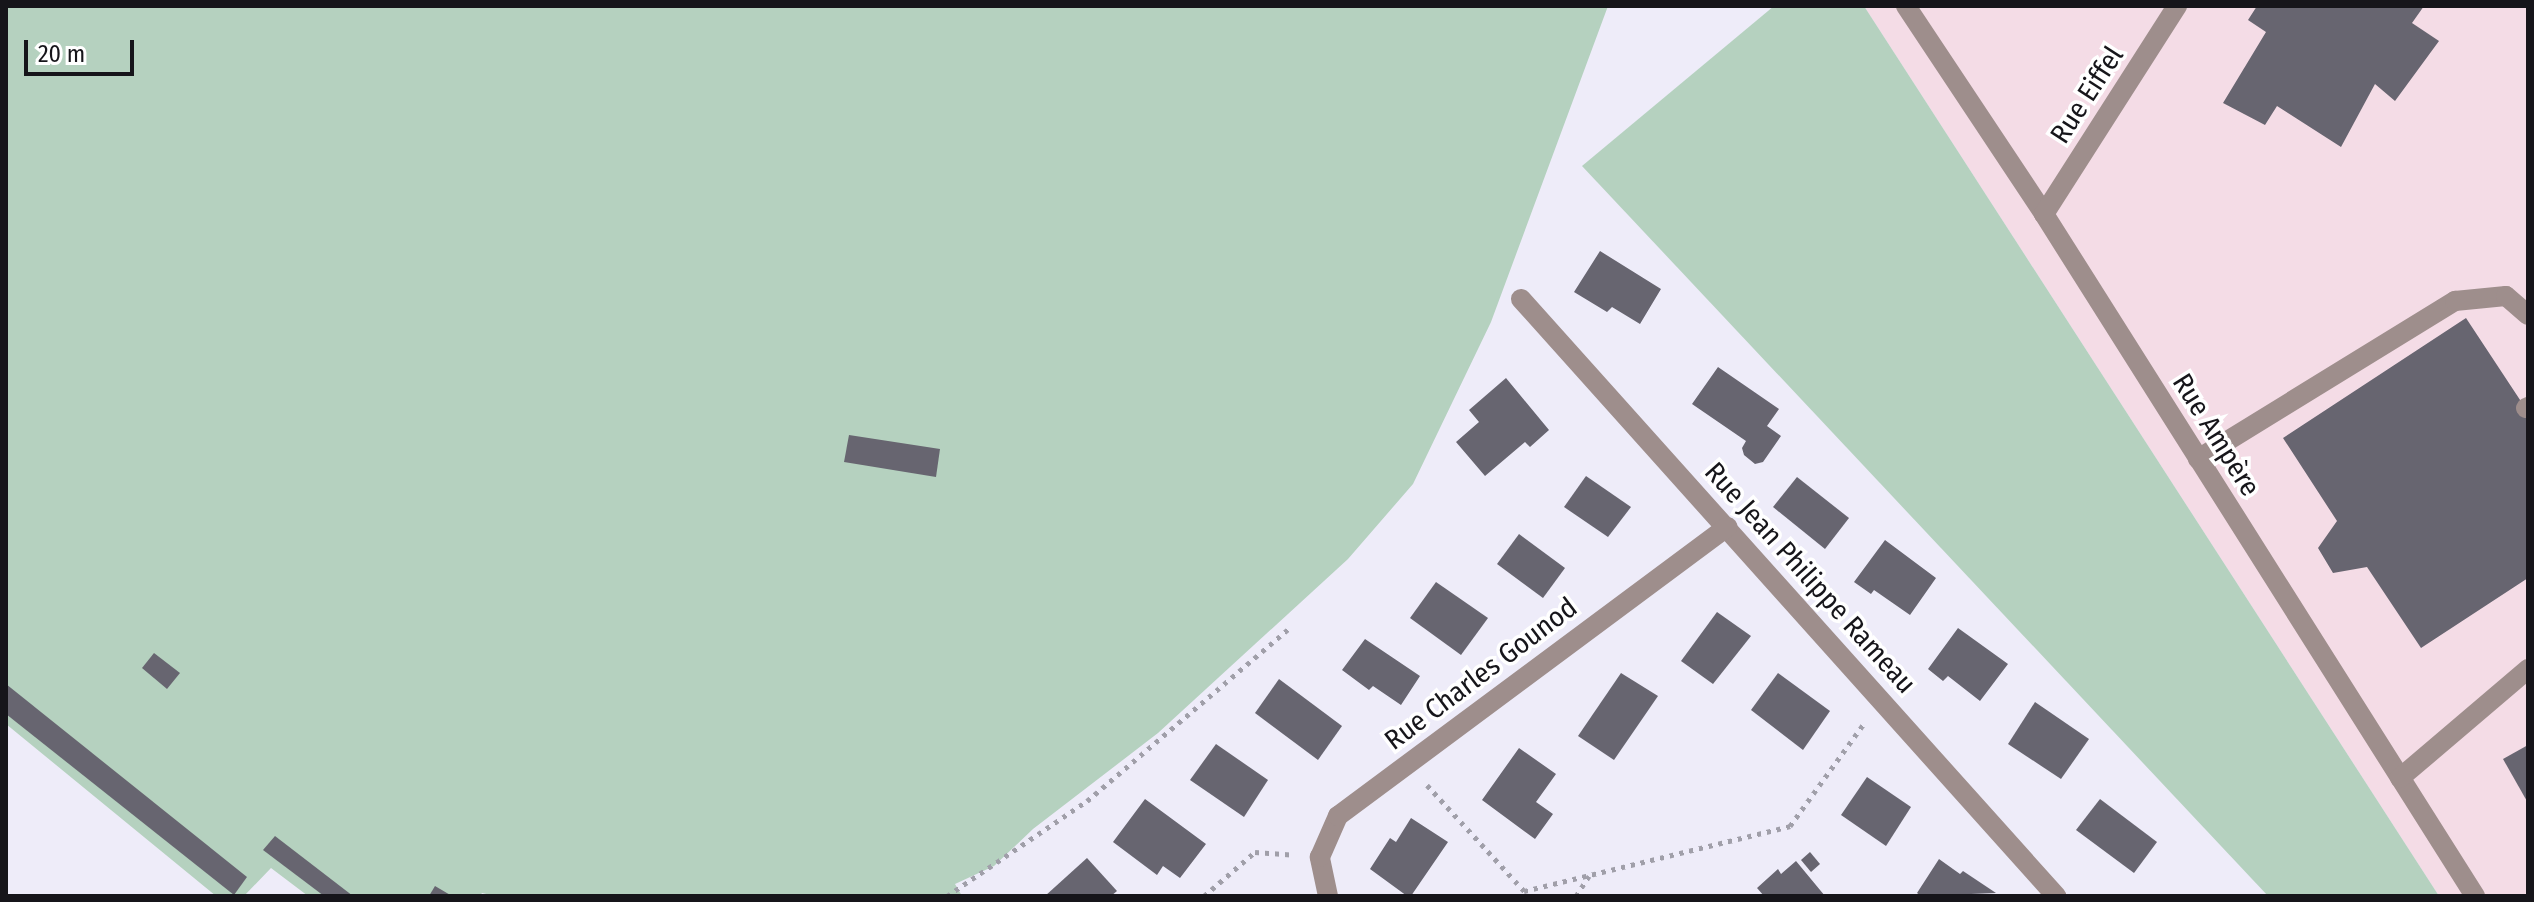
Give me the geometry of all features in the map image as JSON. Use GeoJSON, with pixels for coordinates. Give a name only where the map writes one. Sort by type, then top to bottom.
{"type":"FeatureCollection","features":[{"type":"Feature","properties":{"kind":"street","name":"Rue Ampère"},"geometry":{"type":"LineString","coordinates":[[1906,6],[2044,214],[2475,896]]}},
{"type":"Feature","properties":{"kind":"street","name":"Rue Eiffel"},"geometry":{"type":"LineString","coordinates":[[2044,214],[2177,6]]}},
{"type":"Feature","properties":{"kind":"street"},"geometry":{"type":"LineString","coordinates":[[2198,459],[2455,301],[2506,296],[2528,315]]}},
{"type":"Feature","properties":{"kind":"street","name":"Rue Jean Philippe Rameau"},"geometry":{"type":"LineString","coordinates":[[1521,299],[2056,896]]}},
{"type":"Feature","properties":{"kind":"street","name":"Rue Charles Gounod"},"geometry":{"type":"LineString","coordinates":[[1320,857],[1338,816],[1727,527]]}},
{"type":"Feature","properties":{"kind":"street"},"geometry":{"type":"LineString","coordinates":[[2400,778],[2528,669]]}},
{"type":"Feature","properties":{"kind":"street"},"geometry":{"type":"LineString","coordinates":[[1320,857],[1328,896]]}},
{"type":"Feature","properties":{"kind":"path"},"geometry":{"type":"LineString","coordinates":[[947,896],[1087,801],[1291,627]]}},
{"type":"Feature","properties":{"kind":"path"},"geometry":{"type":"LineString","coordinates":[[1408,764],[1524,891],[1790,826],[1882,699]]}},
{"type":"Feature","properties":{"kind":"path"},"geometry":{"type":"LineString","coordinates":[[1204,896],[1255,852],[1320,857]]}},
{"type":"Feature","properties":{"kind":"path"},"geometry":{"type":"LineString","coordinates":[[1576,896],[1590,875]]}},
{"type":"Feature","properties":{"kind":"shaded area"},"geometry":{"type":"Polygon","coordinates":[[[1864,6],[2528,6],[2528,896],[2439,896],[1864,6]]]}},
{"type":"Feature","properties":{"kind":"green space"},"geometry":{"type":"Polygon","coordinates":[[[6,6],[1608,6],[1491,322],[1413,484],[1348,559],[1158,733],[1033,829],[994,866],[955,884],[962,896],[495,896],[482,893],[480,896],[308,896],[271,868],[244,896],[216,896],[6,724],[6,6]]]}},
{"type":"Feature","properties":{"kind":"green space"},"geometry":{"type":"Polygon","coordinates":[[[1774,6],[1864,6],[2439,896],[2268,896],[1582,166],[1774,6]]]}},
{"type":"Feature","properties":{"kind":"building"},"geometry":{"type":"Polygon","coordinates":[[[2257,6],[2424,6],[2412,23],[2439,41],[2395,101],[2375,84],[2341,147],[2277,106],[2265,125],[2223,103],[2266,32],[2248,20],[2257,6]]]}},
{"type":"Feature","properties":{"kind":"building"},"geometry":{"type":"Polygon","coordinates":[[[1600,251],[1661,289],[1640,324],[1612,307],[1607,312],[1574,292],[1600,251]]]}},
{"type":"Feature","properties":{"kind":"building"},"geometry":{"type":"Polygon","coordinates":[[[2466,318],[2528,412],[2528,578],[2421,648],[2367,567],[2333,573],[2318,548],[2337,521],[2283,438],[2466,318]]]}},
{"type":"Feature","properties":{"kind":"building"},"geometry":{"type":"Polygon","coordinates":[[[1718,367],[1779,409],[1767,426],[1781,436],[1763,462],[1755,464],[1744,455],[1742,448],[1746,441],[1692,404],[1718,367]]]}},
{"type":"Feature","properties":{"kind":"building"},"geometry":{"type":"Polygon","coordinates":[[[1506,378],[1549,430],[1530,447],[1525,442],[1485,476],[1456,442],[1479,422],[1469,410],[1506,378]]]}},
{"type":"Feature","properties":{"kind":"building"},"geometry":{"type":"Polygon","coordinates":[[[849,435],[940,449],[936,477],[844,462],[849,435]]]}},
{"type":"Feature","properties":{"kind":"building"},"geometry":{"type":"Polygon","coordinates":[[[1586,476],[1631,507],[1608,537],[1564,507],[1586,476]]]}},
{"type":"Feature","properties":{"kind":"building"},"geometry":{"type":"Polygon","coordinates":[[[1797,477],[1849,518],[1825,549],[1773,507],[1797,477]]]}},
{"type":"Feature","properties":{"kind":"building"},"geometry":{"type":"Polygon","coordinates":[[[1519,534],[1565,568],[1543,598],[1497,564],[1519,534]]]}},
{"type":"Feature","properties":{"kind":"building"},"geometry":{"type":"Polygon","coordinates":[[[1885,540],[1936,578],[1910,615],[1874,590],[1871,594],[1854,582],[1885,540]]]}},
{"type":"Feature","properties":{"kind":"building"},"geometry":{"type":"Polygon","coordinates":[[[1436,582],[1488,618],[1461,655],[1410,618],[1436,582]]]}},
{"type":"Feature","properties":{"kind":"building"},"geometry":{"type":"Polygon","coordinates":[[[1717,612],[1751,636],[1713,684],[1681,661],[1717,612]]]}},
{"type":"Feature","properties":{"kind":"building"},"geometry":{"type":"Polygon","coordinates":[[[1958,628],[2008,664],[1980,701],[1948,676],[1943,681],[1928,669],[1958,628]]]}},
{"type":"Feature","properties":{"kind":"building"},"geometry":{"type":"Polygon","coordinates":[[[1365,639],[1420,676],[1401,705],[1373,686],[1369,690],[1342,670],[1365,639]]]}},
{"type":"Feature","properties":{"kind":"building"},"geometry":{"type":"Polygon","coordinates":[[[154,653],[180,673],[167,689],[142,668],[154,653]]]}},
{"type":"Feature","properties":{"kind":"building"},"geometry":{"type":"Polygon","coordinates":[[[1621,673],[1658,696],[1614,760],[1578,736],[1621,673]]]}},
{"type":"Feature","properties":{"kind":"building"},"geometry":{"type":"Polygon","coordinates":[[[1778,673],[1830,711],[1803,750],[1751,710],[1778,673]]]}},
{"type":"Feature","properties":{"kind":"building"},"geometry":{"type":"Polygon","coordinates":[[[1279,679],[1342,726],[1318,760],[1255,713],[1279,679]]]}},
{"type":"Feature","properties":{"kind":"building"},"geometry":{"type":"Polygon","coordinates":[[[6,684],[247,877],[234,895],[6,714],[6,684]]]}},
{"type":"Feature","properties":{"kind":"building"},"geometry":{"type":"Polygon","coordinates":[[[2035,702],[2089,739],[2061,779],[2008,744],[2035,702]]]}},
{"type":"Feature","properties":{"kind":"building"},"geometry":{"type":"Polygon","coordinates":[[[1216,744],[1268,780],[1244,817],[1190,780],[1216,744]]]}},
{"type":"Feature","properties":{"kind":"building"},"geometry":{"type":"Polygon","coordinates":[[[2528,745],[2528,803],[2503,759],[2528,745]]]}},
{"type":"Feature","properties":{"kind":"building"},"geometry":{"type":"Polygon","coordinates":[[[1519,748],[1556,774],[1536,802],[1553,814],[1535,839],[1482,800],[1519,748]]]}},
{"type":"Feature","properties":{"kind":"building"},"geometry":{"type":"Polygon","coordinates":[[[1867,777],[1911,807],[1886,846],[1841,815],[1867,777]]]}},
{"type":"Feature","properties":{"kind":"building"},"geometry":{"type":"Polygon","coordinates":[[[1145,799],[1206,844],[1180,878],[1163,866],[1157,875],[1113,842],[1145,799]]]}},
{"type":"Feature","properties":{"kind":"building"},"geometry":{"type":"Polygon","coordinates":[[[2100,799],[2157,842],[2134,873],[2076,830],[2100,799]]]}},
{"type":"Feature","properties":{"kind":"building"},"geometry":{"type":"Polygon","coordinates":[[[1411,818],[1448,842],[1411,896],[1407,896],[1370,869],[1390,838],[1396,842],[1411,818]]]}},
{"type":"Feature","properties":{"kind":"building"},"geometry":{"type":"Polygon","coordinates":[[[275,836],[353,896],[324,896],[263,850],[275,836]]]}},
{"type":"Feature","properties":{"kind":"building"},"geometry":{"type":"Polygon","coordinates":[[[1810,852],[1820,864],[1811,872],[1801,860],[1810,852]]]}},
{"type":"Feature","properties":{"kind":"building"},"geometry":{"type":"Polygon","coordinates":[[[1087,858],[1117,891],[1111,896],[1045,896],[1087,858]]]}},
{"type":"Feature","properties":{"kind":"building"},"geometry":{"type":"Polygon","coordinates":[[[1939,859],[1996,893],[1921,896],[1917,893],[1939,859]]]}},
{"type":"Feature","properties":{"kind":"building"},"geometry":{"type":"Polygon","coordinates":[[[1796,861],[1825,896],[1764,896],[1757,888],[1778,869],[1781,874],[1796,861]]]}},
{"type":"Feature","properties":{"kind":"building"},"geometry":{"type":"Polygon","coordinates":[[[435,886],[452,896],[429,896],[435,886]]]}}]}
